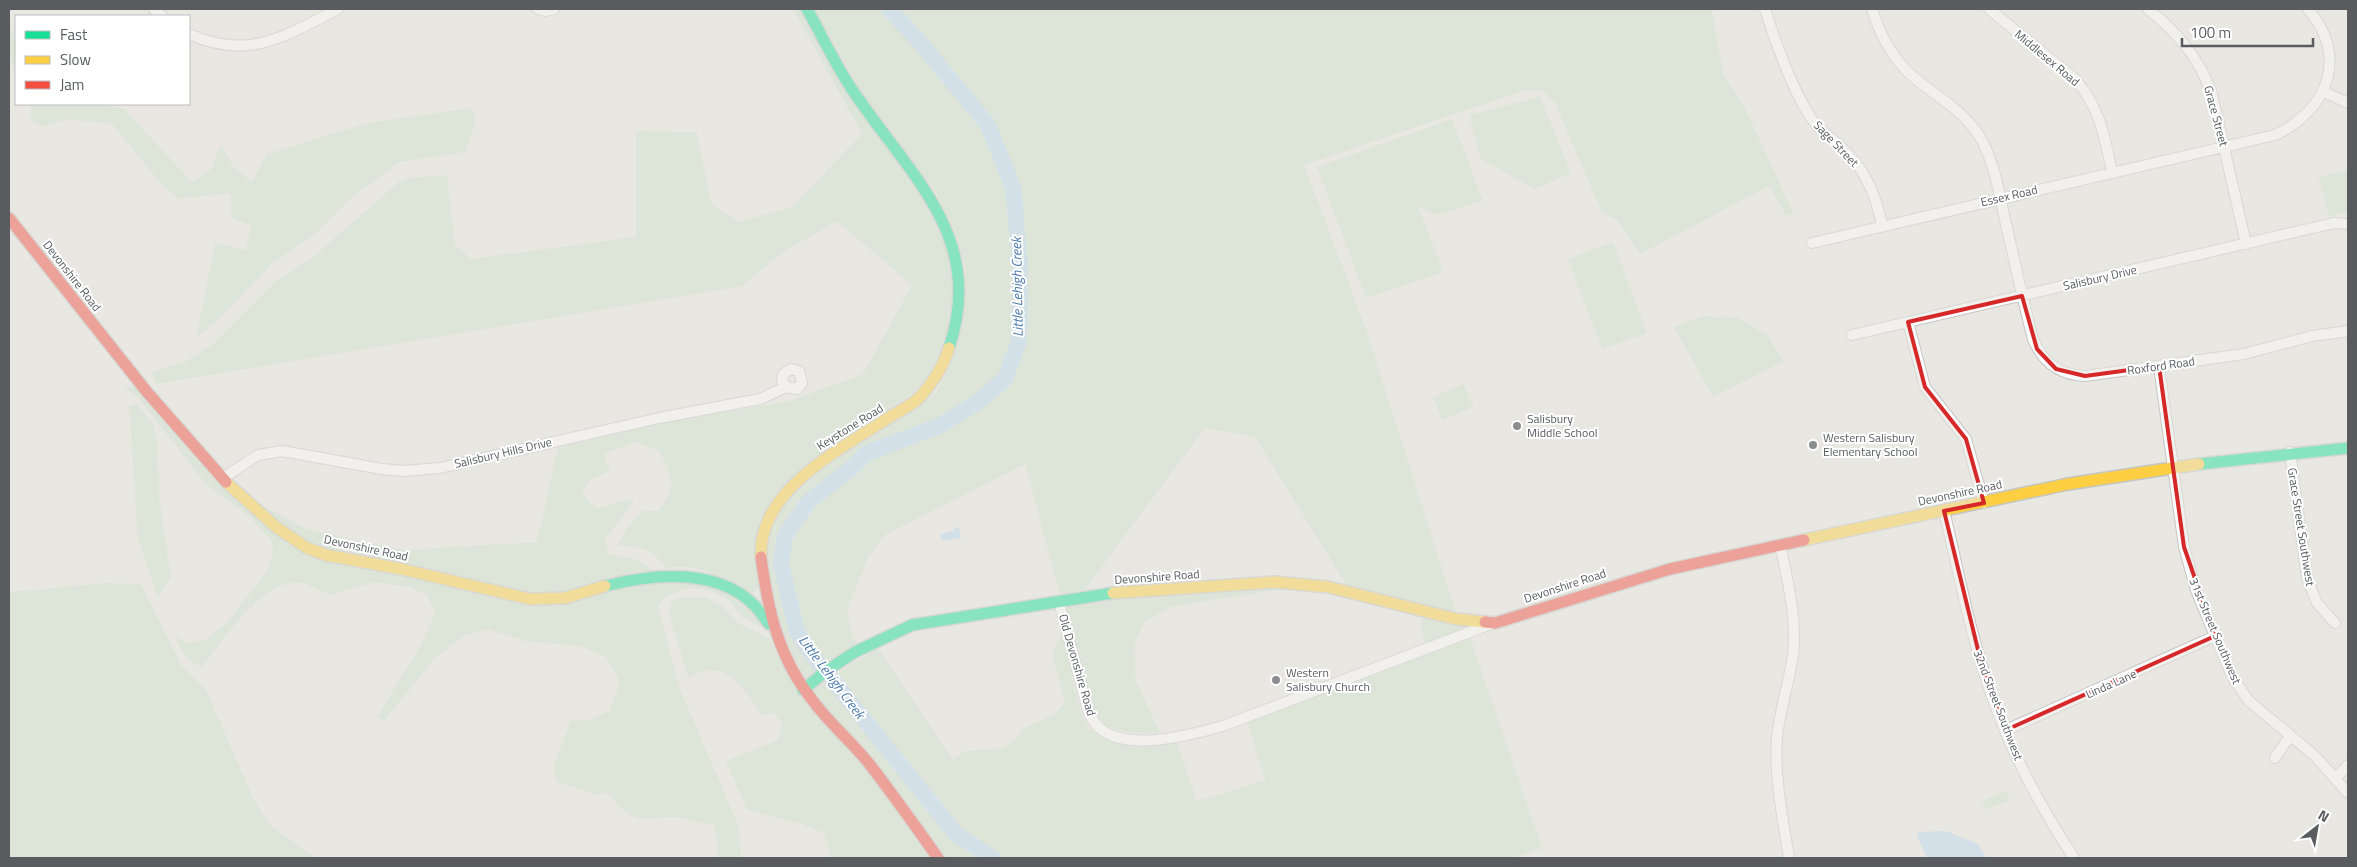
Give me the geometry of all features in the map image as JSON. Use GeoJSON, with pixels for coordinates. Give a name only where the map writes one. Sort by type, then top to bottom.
{"type":"FeatureCollection","features":[{"type":"Feature","properties":{"kind":"street"},"geometry":{"type":"LineString","coordinates":[[190,34],[216,44],[232,46],[264,43],[280,39],[338,9]]}},
{"type":"Feature","properties":{"kind":"street"},"geometry":{"type":"LineString","coordinates":[[538,9],[545,11],[554,9]]}},
{"type":"Feature","properties":{"kind":"street","name":"Keystone Road"},"geometry":{"type":"LineString","coordinates":[[807,9],[858,99],[937,207],[949,234],[958,262],[961,300],[956,327],[947,353],[928,387],[908,407],[817,464],[785,494],[772,513],[762,538],[761,555],[767,602],[776,636],[807,686],[870,765],[938,858]]}},
{"type":"Feature","properties":{"kind":"street","name":"Sage Street"},"geometry":{"type":"LineString","coordinates":[[1765,9],[1779,50],[1806,110],[1821,130],[1845,151],[1865,176],[1878,205],[1882,225]]}},
{"type":"Feature","properties":{"kind":"street"},"geometry":{"type":"LineString","coordinates":[[1872,9],[1880,30],[1899,62],[1920,82],[1960,113],[1979,135],[1991,162],[2022,296]]}},
{"type":"Feature","properties":{"kind":"street","name":"Middlesex Road"},"geometry":{"type":"LineString","coordinates":[[1989,9],[2075,79],[2084,90],[2098,114],[2112,172]]}},
{"type":"Feature","properties":{"kind":"street","name":"Grace Street"},"geometry":{"type":"LineString","coordinates":[[2148,9],[2179,36],[2198,61],[2212,94],[2246,244]]}},
{"type":"Feature","properties":{"kind":"street"},"geometry":{"type":"LineString","coordinates":[[2308,9],[2322,29],[2328,50],[2329,74],[2324,92],[2348,103]]}},
{"type":"Feature","properties":{"kind":"street","name":"Essex Road"},"geometry":{"type":"LineString","coordinates":[[1812,243],[1882,225],[2275,135],[2292,127],[2310,112],[2324,92]]}},
{"type":"Feature","properties":{"kind":"street","name":"Devonshire Road"},"geometry":{"type":"LineString","coordinates":[[9,218],[150,395],[223,478],[276,527],[308,549],[321,554],[402,569],[536,600],[562,599],[620,582],[680,575],[696,577],[711,580],[739,593],[763,614],[776,636]]}},
{"type":"Feature","properties":{"kind":"street","name":"Salisbury Drive"},"geometry":{"type":"LineString","coordinates":[[1852,335],[2334,223],[2348,224]]}},
{"type":"Feature","properties":{"kind":"street","name":"Roxford Road"},"geometry":{"type":"LineString","coordinates":[[2022,296],[2037,349],[2056,370],[2074,376],[2244,354],[2312,336],[2348,331]]}},
{"type":"Feature","properties":{"kind":"street"},"geometry":{"type":"LineString","coordinates":[[1908,322],[1925,387],[1966,439],[1984,503]]}},
{"type":"Feature","properties":{"kind":"street","name":"31st Street Southwest"},"geometry":{"type":"LineString","coordinates":[[2159,366],[2184,547],[2196,590],[2215,636],[2240,688],[2261,713],[2290,736],[2336,778],[2348,793]]}},
{"type":"Feature","properties":{"kind":"street","name":"Salisbury Hills Drive"},"geometry":{"type":"LineString","coordinates":[[223,478],[258,455],[282,451],[382,469],[404,471],[440,468],[659,418],[760,399],[786,387]]}},
{"type":"Feature","properties":{"kind":"street","name":"Devonshire Road"},"geometry":{"type":"LineString","coordinates":[[807,686],[884,636],[912,625],[1128,591],[1292,582],[1328,587],[1456,619],[1495,623],[1638,578],[2068,484],[2174,466],[2290,452],[2348,448]]}},
{"type":"Feature","properties":{"kind":"street","name":"Grace Street Southwest"},"geometry":{"type":"LineString","coordinates":[[2290,452],[2307,578],[2317,602],[2335,623]]}},
{"type":"Feature","properties":{"kind":"street","name":"32nd Street Southwest"},"geometry":{"type":"LineString","coordinates":[[1944,511],[1982,666],[2006,730],[2042,807],[2074,858]]}},
{"type":"Feature","properties":{"kind":"street"},"geometry":{"type":"LineString","coordinates":[[1780,546],[1790,591],[1794,630],[1793,654],[1777,738],[1776,764],[1789,858]]}},
{"type":"Feature","properties":{"kind":"street","name":"Old Devonshire Road"},"geometry":{"type":"LineString","coordinates":[[1059,602],[1089,712],[1100,729],[1122,739],[1178,736],[1223,726],[1495,623]]}},
{"type":"Feature","properties":{"kind":"street","name":"Linda Lane"},"geometry":{"type":"LineString","coordinates":[[2006,730],[2215,636]]}},
{"type":"Feature","properties":{"kind":"street"},"geometry":{"type":"LineString","coordinates":[[2275,758],[2290,736]]}},
{"type":"Feature","properties":{"kind":"street"},"geometry":{"type":"LineString","coordinates":[[2336,778],[2348,765]]}},
{"type":"Feature","properties":{"kind":"highlighted area"},"geometry":{"type":"Polygon","coordinates":[[[2022,296],[2037,349],[2056,369],[2085,376],[2159,366],[2184,547],[2215,636],[2006,730],[1982,666],[1944,511],[1984,503],[1966,439],[1925,387],[1908,322],[2022,296]]]}},
{"type":"Feature","properties":{"kind":"green space"},"geometry":{"type":"Polygon","coordinates":[[[793,9],[802,9],[936,216],[954,265],[953,319],[943,350],[926,378],[914,392],[809,462],[783,488],[761,520],[760,588],[751,594],[711,573],[689,567],[666,568],[656,556],[646,550],[618,545],[626,529],[642,511],[658,511],[671,488],[670,475],[659,451],[636,442],[604,454],[610,471],[591,480],[582,491],[588,501],[598,508],[631,499],[633,503],[605,539],[608,554],[638,560],[655,572],[601,580],[575,589],[551,593],[524,593],[325,548],[307,541],[250,499],[306,529],[403,550],[537,542],[558,448],[666,422],[790,401],[863,374],[912,285],[837,221],[783,252],[742,286],[156,384],[152,372],[185,362],[214,343],[277,280],[312,258],[400,181],[409,178],[447,175],[455,245],[471,259],[636,237],[636,131],[696,132],[712,205],[739,222],[792,207],[862,134],[793,9]]]}},
{"type":"Feature","properties":{"kind":"green space"},"geometry":{"type":"Polygon","coordinates":[[[814,9],[1712,9],[1723,74],[1743,104],[1794,215],[1786,215],[1769,186],[1640,254],[1617,220],[1602,213],[1555,103],[1543,91],[1526,90],[1304,165],[1366,329],[1456,613],[1347,586],[1255,437],[1205,428],[1080,596],[1061,599],[1025,464],[885,535],[868,558],[847,610],[852,636],[858,645],[804,680],[783,639],[771,597],[767,538],[782,507],[816,471],[847,449],[914,410],[937,391],[954,358],[964,315],[966,269],[955,231],[936,193],[870,107],[814,9]]]}},
{"type":"Feature","properties":{"kind":"green space"},"geometry":{"type":"Polygon","coordinates":[[[9,26],[15,38],[15,69],[9,55],[9,26]]]}},
{"type":"Feature","properties":{"kind":"green space"},"geometry":{"type":"Polygon","coordinates":[[[1540,97],[1571,173],[1535,189],[1481,159],[1469,115],[1540,97]]]}},
{"type":"Feature","properties":{"kind":"green space"},"geometry":{"type":"Polygon","coordinates":[[[31,105],[106,105],[124,109],[192,182],[211,169],[221,144],[234,168],[252,182],[267,154],[368,123],[471,108],[476,121],[465,152],[400,162],[352,197],[316,233],[272,264],[216,322],[196,338],[215,243],[245,250],[252,226],[231,218],[231,193],[180,199],[164,187],[112,124],[67,119],[42,127],[30,119],[31,105]]]}},
{"type":"Feature","properties":{"kind":"green space"},"geometry":{"type":"Polygon","coordinates":[[[1452,119],[1483,201],[1436,215],[1418,206],[1443,272],[1366,298],[1317,167],[1452,119]]]}},
{"type":"Feature","properties":{"kind":"green space"},"geometry":{"type":"Polygon","coordinates":[[[2348,170],[2348,214],[2342,213],[2329,217],[2319,177],[2348,170]]]}},
{"type":"Feature","properties":{"kind":"green space"},"geometry":{"type":"Polygon","coordinates":[[[1613,242],[1647,333],[1602,349],[1568,259],[1613,242]]]}},
{"type":"Feature","properties":{"kind":"green space"},"geometry":{"type":"Polygon","coordinates":[[[1703,316],[1737,317],[1767,335],[1784,361],[1713,397],[1674,327],[1703,316]]]}},
{"type":"Feature","properties":{"kind":"green space"},"geometry":{"type":"Polygon","coordinates":[[[1464,384],[1473,407],[1442,420],[1433,397],[1464,384]]]}},
{"type":"Feature","properties":{"kind":"green space"},"geometry":{"type":"Polygon","coordinates":[[[135,387],[286,540],[498,599],[684,580],[709,584],[749,606],[769,630],[753,623],[728,600],[710,591],[691,588],[681,590],[665,598],[658,606],[679,687],[739,827],[741,858],[719,858],[714,825],[674,817],[643,820],[627,814],[606,792],[599,795],[556,782],[554,765],[571,720],[586,721],[610,711],[620,682],[606,657],[580,646],[528,642],[488,629],[464,636],[435,658],[385,720],[377,717],[425,638],[435,611],[426,594],[409,587],[374,582],[330,595],[302,583],[288,584],[273,590],[259,600],[232,628],[202,667],[188,660],[174,637],[190,643],[207,639],[229,620],[267,571],[273,554],[271,540],[250,517],[206,484],[135,394],[123,389],[135,387]]]}},
{"type":"Feature","properties":{"kind":"green space"},"geometry":{"type":"Polygon","coordinates":[[[137,404],[153,424],[157,441],[160,504],[171,577],[158,598],[138,539],[129,406],[137,404]]]}},
{"type":"Feature","properties":{"kind":"green space"},"geometry":{"type":"Polygon","coordinates":[[[106,583],[141,584],[181,665],[206,690],[254,800],[270,825],[315,858],[9,858],[9,592],[106,583]]]}},
{"type":"Feature","properties":{"kind":"green space"},"geometry":{"type":"Polygon","coordinates":[[[1280,586],[1283,589],[1171,607],[1145,622],[1134,644],[1136,681],[1160,733],[1117,730],[1095,718],[1072,628],[1065,609],[1070,604],[1126,595],[1280,586]]]}},
{"type":"Feature","properties":{"kind":"green space"},"geometry":{"type":"Polygon","coordinates":[[[682,597],[706,597],[721,605],[739,624],[769,638],[787,674],[801,696],[835,731],[935,858],[832,858],[824,833],[802,824],[747,810],[726,761],[778,740],[782,723],[773,713],[762,715],[741,686],[727,674],[711,670],[688,677],[669,613],[672,601],[682,597]]]}},
{"type":"Feature","properties":{"kind":"green space"},"geometry":{"type":"Polygon","coordinates":[[[1423,615],[1463,626],[1466,630],[1425,644],[1421,628],[1423,615]]]}},
{"type":"Feature","properties":{"kind":"green space"},"geometry":{"type":"Polygon","coordinates":[[[1063,628],[1072,678],[1082,716],[1089,728],[1101,737],[1119,743],[1177,742],[1197,801],[1265,780],[1247,721],[1470,637],[1542,848],[1513,858],[945,858],[815,696],[814,688],[864,657],[876,645],[953,760],[964,751],[1003,748],[1015,740],[1024,728],[1053,715],[1065,703],[1052,654],[1063,628]]]}},
{"type":"Feature","properties":{"kind":"green space"},"geometry":{"type":"Polygon","coordinates":[[[2006,791],[2010,800],[1986,810],[1982,801],[2006,791]]]}},
{"type":"Feature","properties":{"kind":"water"},"geometry":{"type":"Polygon","coordinates":[[[959,527],[961,538],[942,541],[940,534],[954,531],[954,528],[959,527]]]}},
{"type":"Feature","properties":{"kind":"water"},"geometry":{"type":"Polygon","coordinates":[[[1946,831],[1978,844],[1986,858],[1927,858],[1917,835],[1919,832],[1946,831]]]}},
{"type":"Feature","properties":{"kind":"waterway","name":"Little Lehigh Creek"},"geometry":{"type":"LineString","coordinates":[[889,9],[918,40],[988,125],[1013,187],[1020,266],[1019,341],[1005,379],[975,404],[939,426],[867,453],[848,471],[809,501],[785,536],[781,564],[797,632],[814,657],[956,834],[993,858]]}},
{"type":"Feature","properties":{"kind":"traffic: fast"},"geometry":{"type":"LineString","coordinates":[[807,9],[852,90],[903,158],[939,215],[951,244],[958,276],[958,310],[949,348]]}},
{"type":"Feature","properties":{"kind":"traffic: fast"},"geometry":{"type":"LineString","coordinates":[[2199,464],[2348,448]]}},
{"type":"Feature","properties":{"kind":"traffic: fast"},"geometry":{"type":"LineString","coordinates":[[605,586],[664,577],[703,579],[740,593],[755,606],[769,624]]}},
{"type":"Feature","properties":{"kind":"traffic: fast"},"geometry":{"type":"LineString","coordinates":[[803,690],[826,671],[855,652],[912,625],[1113,593]]}},
{"type":"Feature","properties":{"kind":"traffic: slow"},"geometry":{"type":"LineString","coordinates":[[761,557],[764,533],[773,511],[787,492],[805,474],[826,458],[917,400],[937,374],[949,348]]}},
{"type":"Feature","properties":{"kind":"traffic: slow"},"geometry":{"type":"LineString","coordinates":[[1804,540],[2068,484],[2199,464]]}},
{"type":"Feature","properties":{"kind":"traffic: slow"},"geometry":{"type":"LineString","coordinates":[[226,482],[276,527],[307,548],[326,555],[401,569],[530,599],[565,598],[605,586]]}},
{"type":"Feature","properties":{"kind":"traffic: slow"},"geometry":{"type":"LineString","coordinates":[[1113,593],[1275,582],[1328,587],[1456,619],[1485,622]]}},
{"type":"Feature","properties":{"kind":"traffic: jam"},"geometry":{"type":"LineString","coordinates":[[9,218],[147,392],[226,482]]}},
{"type":"Feature","properties":{"kind":"traffic: jam"},"geometry":{"type":"LineString","coordinates":[[1485,622],[1495,623],[1670,569],[1804,540]]}},
{"type":"Feature","properties":{"kind":"traffic: jam"},"geometry":{"type":"LineString","coordinates":[[761,557],[771,615],[776,633],[791,668],[820,709],[871,766],[938,858]]}},
{"type":"Feature","properties":{"kind":"place","name":"Salisbury Middle School"},"geometry":{"type":"Point","coordinates":[1517,426]}},
{"type":"Feature","properties":{"kind":"place","name":"Western Salisbury Elementary School"},"geometry":{"type":"Point","coordinates":[1813,445]}},
{"type":"Feature","properties":{"kind":"place","name":"Western Salisbury Church"},"geometry":{"type":"Point","coordinates":[1276,680]}}]}
